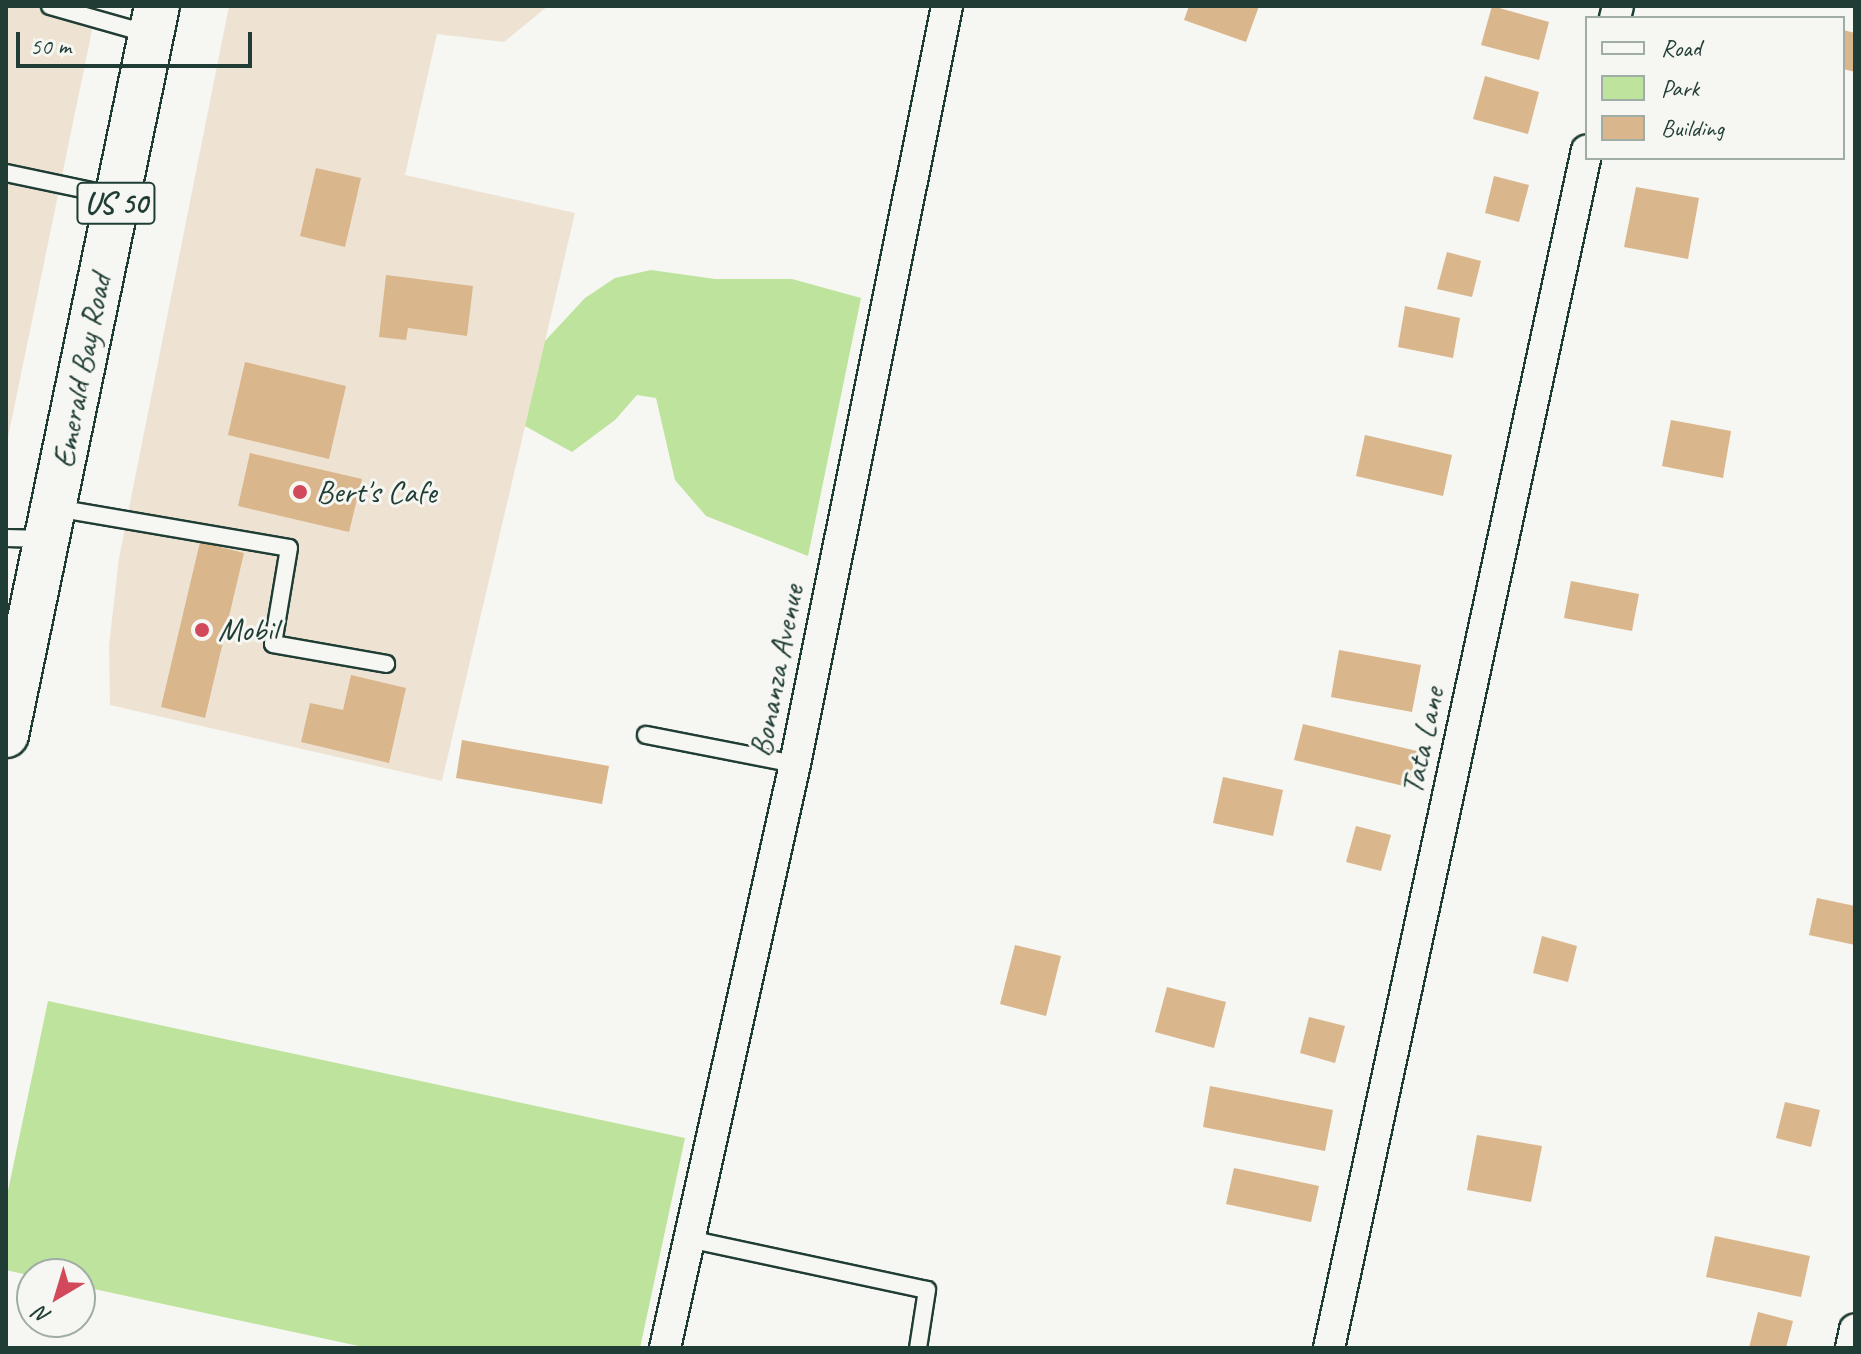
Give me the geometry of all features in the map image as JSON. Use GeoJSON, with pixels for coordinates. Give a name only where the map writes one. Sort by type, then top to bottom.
{"type":"FeatureCollection","features":[{"type":"Feature","properties":{"kind":"highway","name":"Emerald Bay Road"},"geometry":{"type":"LineString","coordinates":[[6,735],[36,528],[117,196],[154,20]]}},
{"type":"Feature","properties":{"kind":"street","name":"Bonanza Avenue"},"geometry":{"type":"LineString","coordinates":[[665,1348],[795,764],[947,6]]}},
{"type":"Feature","properties":{"kind":"street","name":"Tata Lane"},"geometry":{"type":"LineString","coordinates":[[1329,1348],[1585,159]]}},
{"type":"Feature","properties":{"kind":"street"},"geometry":{"type":"LineString","coordinates":[[1851,1348],[1855,1329]]}},
{"type":"Feature","properties":{"kind":"lane"},"geometry":{"type":"LineString","coordinates":[[50,6],[154,20]]}},
{"type":"Feature","properties":{"kind":"lane"},"geometry":{"type":"LineString","coordinates":[[6,173],[117,196]]}},
{"type":"Feature","properties":{"kind":"lane"},"geometry":{"type":"LineString","coordinates":[[36,528],[289,548],[273,644],[386,664]]}},
{"type":"Feature","properties":{"kind":"lane"},"geometry":{"type":"LineString","coordinates":[[646,735],[795,764]]}},
{"type":"Feature","properties":{"kind":"lane"},"geometry":{"type":"LineString","coordinates":[[689,1239],[927,1290],[918,1348]]}},
{"type":"Feature","properties":{"kind":"shaded area"},"geometry":{"type":"Polygon","coordinates":[[[6,6],[97,6],[6,447],[6,6]]]}},
{"type":"Feature","properties":{"kind":"shaded area"},"geometry":{"type":"Polygon","coordinates":[[[229,6],[548,6],[504,42],[437,34],[405,175],[575,213],[442,781],[110,705],[109,645],[119,558],[229,6]]]}},
{"type":"Feature","properties":{"kind":"green space"},"geometry":{"type":"Polygon","coordinates":[[[651,270],[715,279],[792,279],[861,298],[808,556],[706,516],[675,480],[656,398],[637,395],[615,420],[572,452],[525,426],[545,341],[585,298],[615,278],[651,270]]]}},
{"type":"Feature","properties":{"kind":"green space"},"geometry":{"type":"Polygon","coordinates":[[[48,1001],[685,1138],[640,1348],[368,1348],[96,1289],[96,1258],[16,1258],[16,1272],[6,1270],[6,1200],[48,1001]]]}},
{"type":"Feature","properties":{"kind":"building"},"geometry":{"type":"Polygon","coordinates":[[[1189,6],[1259,6],[1246,42],[1184,20],[1189,6]]]}},
{"type":"Feature","properties":{"kind":"building"},"geometry":{"type":"Polygon","coordinates":[[[1492,6],[1549,22],[1539,60],[1481,45],[1492,6]]]}},
{"type":"Feature","properties":{"kind":"building"},"geometry":{"type":"Polygon","coordinates":[[[1845,30],[1855,33],[1855,72],[1845,70],[1845,30]]]}},
{"type":"Feature","properties":{"kind":"building"},"geometry":{"type":"Polygon","coordinates":[[[1485,76],[1539,92],[1528,134],[1473,119],[1485,76]]]}},
{"type":"Feature","properties":{"kind":"building"},"geometry":{"type":"Polygon","coordinates":[[[316,168],[361,178],[345,247],[300,236],[316,168]]]}},
{"type":"Feature","properties":{"kind":"building"},"geometry":{"type":"Polygon","coordinates":[[[1494,176],[1529,185],[1519,222],[1485,213],[1494,176]]]}},
{"type":"Feature","properties":{"kind":"building"},"geometry":{"type":"Polygon","coordinates":[[[1636,187],[1699,198],[1688,259],[1624,247],[1636,187]]]}},
{"type":"Feature","properties":{"kind":"building"},"geometry":{"type":"Polygon","coordinates":[[[1447,252],[1481,261],[1472,297],[1437,289],[1447,252]]]}},
{"type":"Feature","properties":{"kind":"building"},"geometry":{"type":"Polygon","coordinates":[[[386,275],[473,286],[467,336],[408,328],[406,340],[379,337],[386,275]]]}},
{"type":"Feature","properties":{"kind":"building"},"geometry":{"type":"Polygon","coordinates":[[[1405,306],[1460,318],[1453,358],[1398,347],[1405,306]]]}},
{"type":"Feature","properties":{"kind":"building"},"geometry":{"type":"Polygon","coordinates":[[[245,362],[346,386],[329,459],[228,435],[245,362]]]}},
{"type":"Feature","properties":{"kind":"building"},"geometry":{"type":"Polygon","coordinates":[[[1671,420],[1731,431],[1723,478],[1662,466],[1671,420]]]}},
{"type":"Feature","properties":{"kind":"building"},"geometry":{"type":"Polygon","coordinates":[[[1365,435],[1452,455],[1443,496],[1356,476],[1365,435]]]}},
{"type":"Feature","properties":{"kind":"building","name":"Bert's Cafe"},"geometry":{"type":"Polygon","coordinates":[[[250,453],[362,479],[349,532],[238,506],[250,453]]]}},
{"type":"Feature","properties":{"kind":"building","name":"Mobil"},"geometry":{"type":"Polygon","coordinates":[[[200,542],[244,553],[205,718],[161,707],[200,542]]]}},
{"type":"Feature","properties":{"kind":"building"},"geometry":{"type":"Polygon","coordinates":[[[1571,581],[1639,594],[1632,631],[1564,618],[1571,581]]]}},
{"type":"Feature","properties":{"kind":"building"},"geometry":{"type":"Polygon","coordinates":[[[1339,650],[1421,665],[1412,712],[1331,697],[1339,650]]]}},
{"type":"Feature","properties":{"kind":"building"},"geometry":{"type":"Polygon","coordinates":[[[351,675],[406,688],[389,763],[301,742],[310,703],[343,710],[351,675]]]}},
{"type":"Feature","properties":{"kind":"building"},"geometry":{"type":"Polygon","coordinates":[[[1303,724],[1417,751],[1408,787],[1294,760],[1303,724]]]}},
{"type":"Feature","properties":{"kind":"building"},"geometry":{"type":"Polygon","coordinates":[[[462,740],[609,766],[602,804],[456,778],[462,740]]]}},
{"type":"Feature","properties":{"kind":"building"},"geometry":{"type":"Polygon","coordinates":[[[1223,777],[1283,790],[1273,836],[1213,823],[1223,777]]]}},
{"type":"Feature","properties":{"kind":"building"},"geometry":{"type":"Polygon","coordinates":[[[1356,826],[1391,835],[1381,871],[1346,862],[1356,826]]]}},
{"type":"Feature","properties":{"kind":"building"},"geometry":{"type":"Polygon","coordinates":[[[1817,898],[1855,906],[1855,945],[1809,935],[1817,898]]]}},
{"type":"Feature","properties":{"kind":"building"},"geometry":{"type":"Polygon","coordinates":[[[1542,936],[1577,946],[1568,982],[1533,973],[1542,936]]]}},
{"type":"Feature","properties":{"kind":"building"},"geometry":{"type":"Polygon","coordinates":[[[1015,945],[1061,956],[1046,1016],[1000,1004],[1015,945]]]}},
{"type":"Feature","properties":{"kind":"building"},"geometry":{"type":"Polygon","coordinates":[[[1167,987],[1226,1002],[1214,1048],[1155,1032],[1167,987]]]}},
{"type":"Feature","properties":{"kind":"building"},"geometry":{"type":"Polygon","coordinates":[[[1309,1017],[1345,1026],[1335,1063],[1300,1053],[1309,1017]]]}},
{"type":"Feature","properties":{"kind":"building"},"geometry":{"type":"Polygon","coordinates":[[[1210,1086],[1333,1110],[1325,1151],[1203,1127],[1210,1086]]]}},
{"type":"Feature","properties":{"kind":"building"},"geometry":{"type":"Polygon","coordinates":[[[1785,1102],[1820,1110],[1811,1147],[1776,1138],[1785,1102]]]}},
{"type":"Feature","properties":{"kind":"building"},"geometry":{"type":"Polygon","coordinates":[[[1477,1135],[1542,1146],[1531,1202],[1467,1190],[1477,1135]]]}},
{"type":"Feature","properties":{"kind":"building"},"geometry":{"type":"Polygon","coordinates":[[[1234,1168],[1319,1186],[1311,1222],[1226,1204],[1234,1168]]]}},
{"type":"Feature","properties":{"kind":"building"},"geometry":{"type":"Polygon","coordinates":[[[1715,1236],[1810,1256],[1801,1297],[1706,1277],[1715,1236]]]}},
{"type":"Feature","properties":{"kind":"building"},"geometry":{"type":"Polygon","coordinates":[[[1758,1312],[1793,1321],[1786,1348],[1749,1348],[1758,1312]]]}},
{"type":"Feature","properties":{"kind":"place","name":"Bert's Cafe"},"geometry":{"type":"Point","coordinates":[300,492]}},
{"type":"Feature","properties":{"kind":"place","name":"Mobil"},"geometry":{"type":"Point","coordinates":[202,630]}}]}
